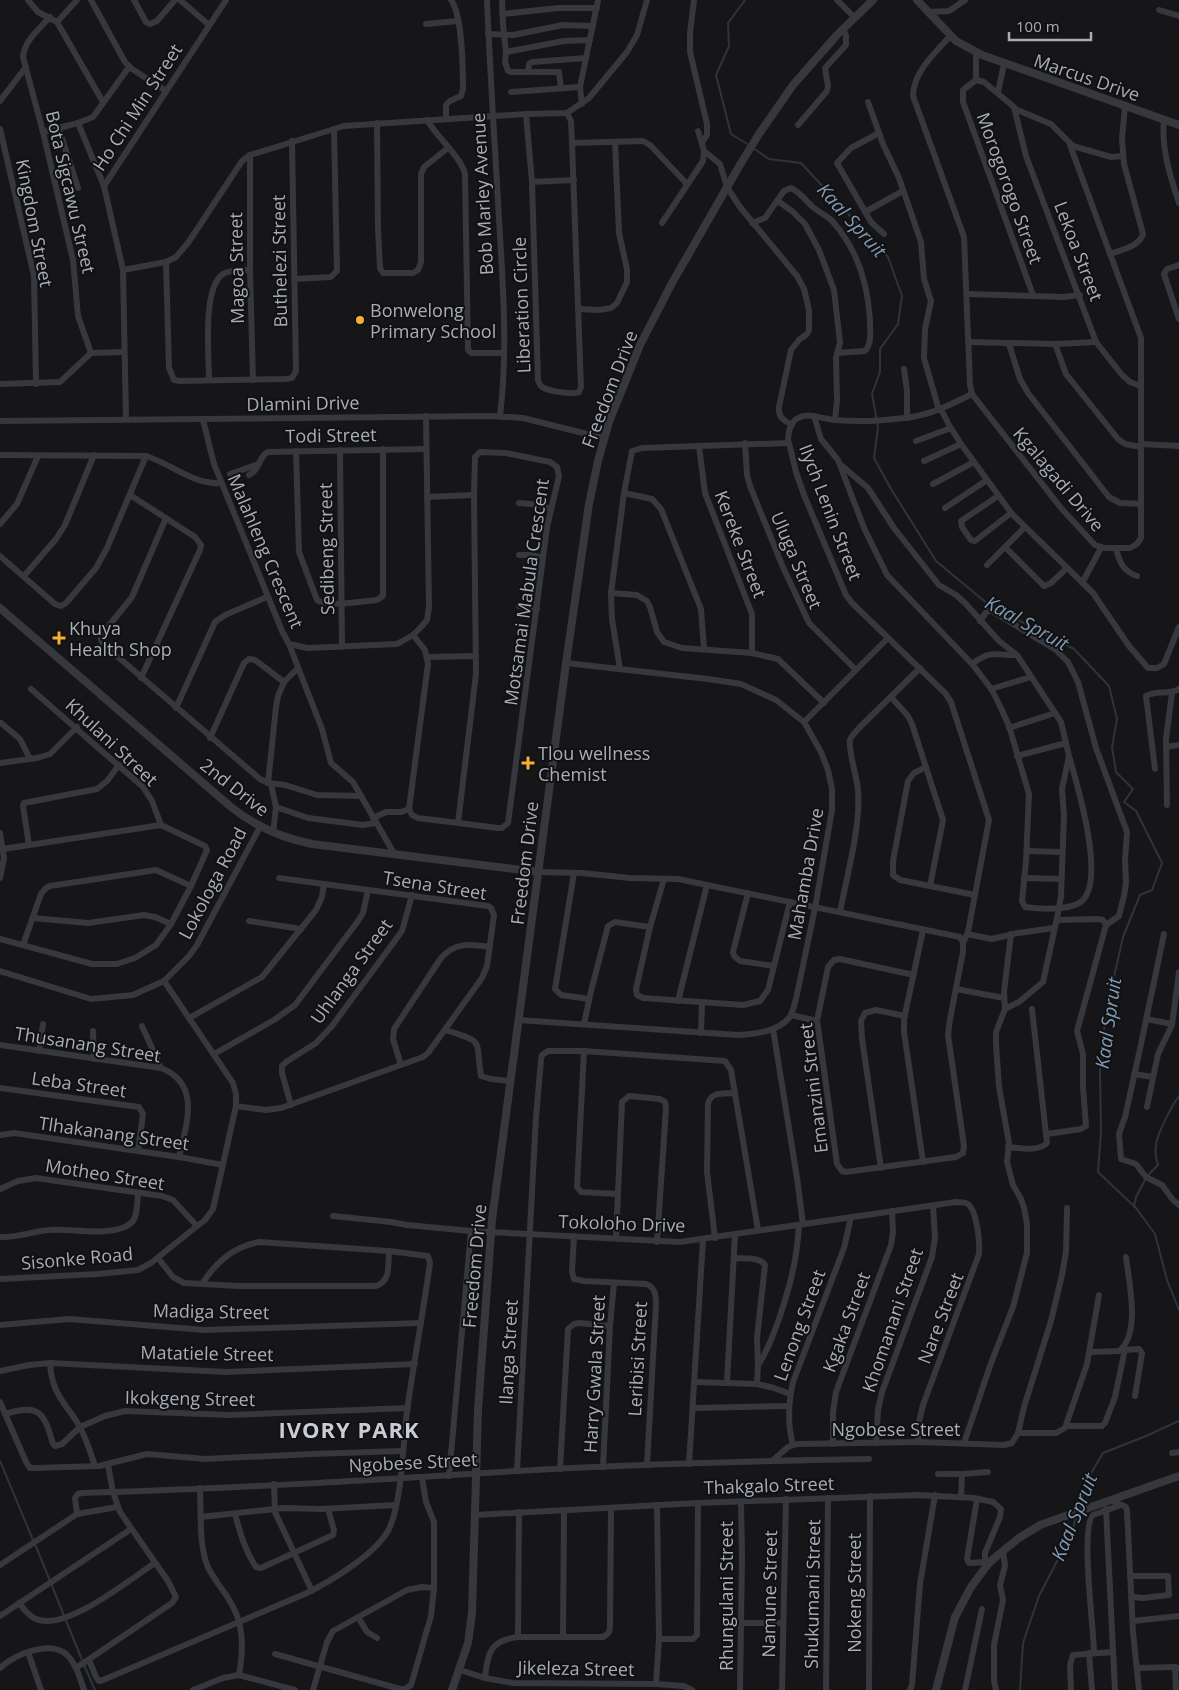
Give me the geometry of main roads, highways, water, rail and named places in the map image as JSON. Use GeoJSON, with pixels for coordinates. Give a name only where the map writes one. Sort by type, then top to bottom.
{"type":"FeatureCollection","features":[{"type":"Feature","properties":{"kind":"waterway","name":"Kaal Spruit"},"geometry":{"type":"LineString","coordinates":[[745,0],[728,23],[729,46],[716,75],[731,134],[749,145]]}},
{"type":"Feature","properties":{"kind":"waterway","name":"Kaal Spruit"},"geometry":{"type":"LineString","coordinates":[[753,148],[769,159],[801,163],[888,257],[902,296],[898,324],[880,349],[880,372],[872,394],[878,427],[874,458],[936,561],[989,605],[1074,649],[1109,686],[1117,719],[1112,747],[1116,772],[1133,789],[1124,802],[1136,811],[1162,863],[1152,890],[1140,895],[1123,937],[1106,1012],[1100,1072],[1101,1132],[1098,1172],[1136,1208],[1155,1234],[1167,1280],[1179,1310]]}},
{"type":"Feature","properties":{"kind":"waterway"},"geometry":{"type":"LineString","coordinates":[[1148,1175],[1158,1165],[1156,1158],[1157,1141],[1172,1106],[1179,1096]]}},
{"type":"Feature","properties":{"kind":"waterway"},"geometry":{"type":"LineString","coordinates":[[1134,1207],[1136,1197],[1145,1180]]}},
{"type":"Feature","properties":{"kind":"waterway","name":"Kaal Spruit"},"geometry":{"type":"LineString","coordinates":[[1079,1507],[1090,1475],[1103,1453],[1179,1421]]}},
{"type":"Feature","properties":{"kind":"waterway"},"geometry":{"type":"LineString","coordinates":[[0,1461],[33,1540]]}},
{"type":"Feature","properties":{"kind":"waterway","name":"Kaal Spruit"},"geometry":{"type":"LineString","coordinates":[[1020,1690],[1023,1643],[1039,1596],[1072,1532],[1077,1514]]}},
{"type":"Feature","properties":{"kind":"waterway"},"geometry":{"type":"LineString","coordinates":[[35,1544],[82,1660]]}},
{"type":"Feature","properties":{"kind":"waterway"},"geometry":{"type":"LineString","coordinates":[[84,1665],[95,1690]]}},
{"type":"Feature","properties":{"kind":"place","name":"Bonwelong Primary School"},"geometry":{"type":"Point","coordinates":[360,320]}},
{"type":"Feature","properties":{"kind":"place","name":"Khuya Health Shop"},"geometry":{"type":"Point","coordinates":[59,638]}},
{"type":"Feature","properties":{"kind":"place","name":"Tlou wellness Chemist"},"geometry":{"type":"Point","coordinates":[528,763]}},
{"type":"Feature","properties":{"kind":"district","name":"IVORY PARK"},"geometry":{"type":"Point","coordinates":[349,1429]}}]}
